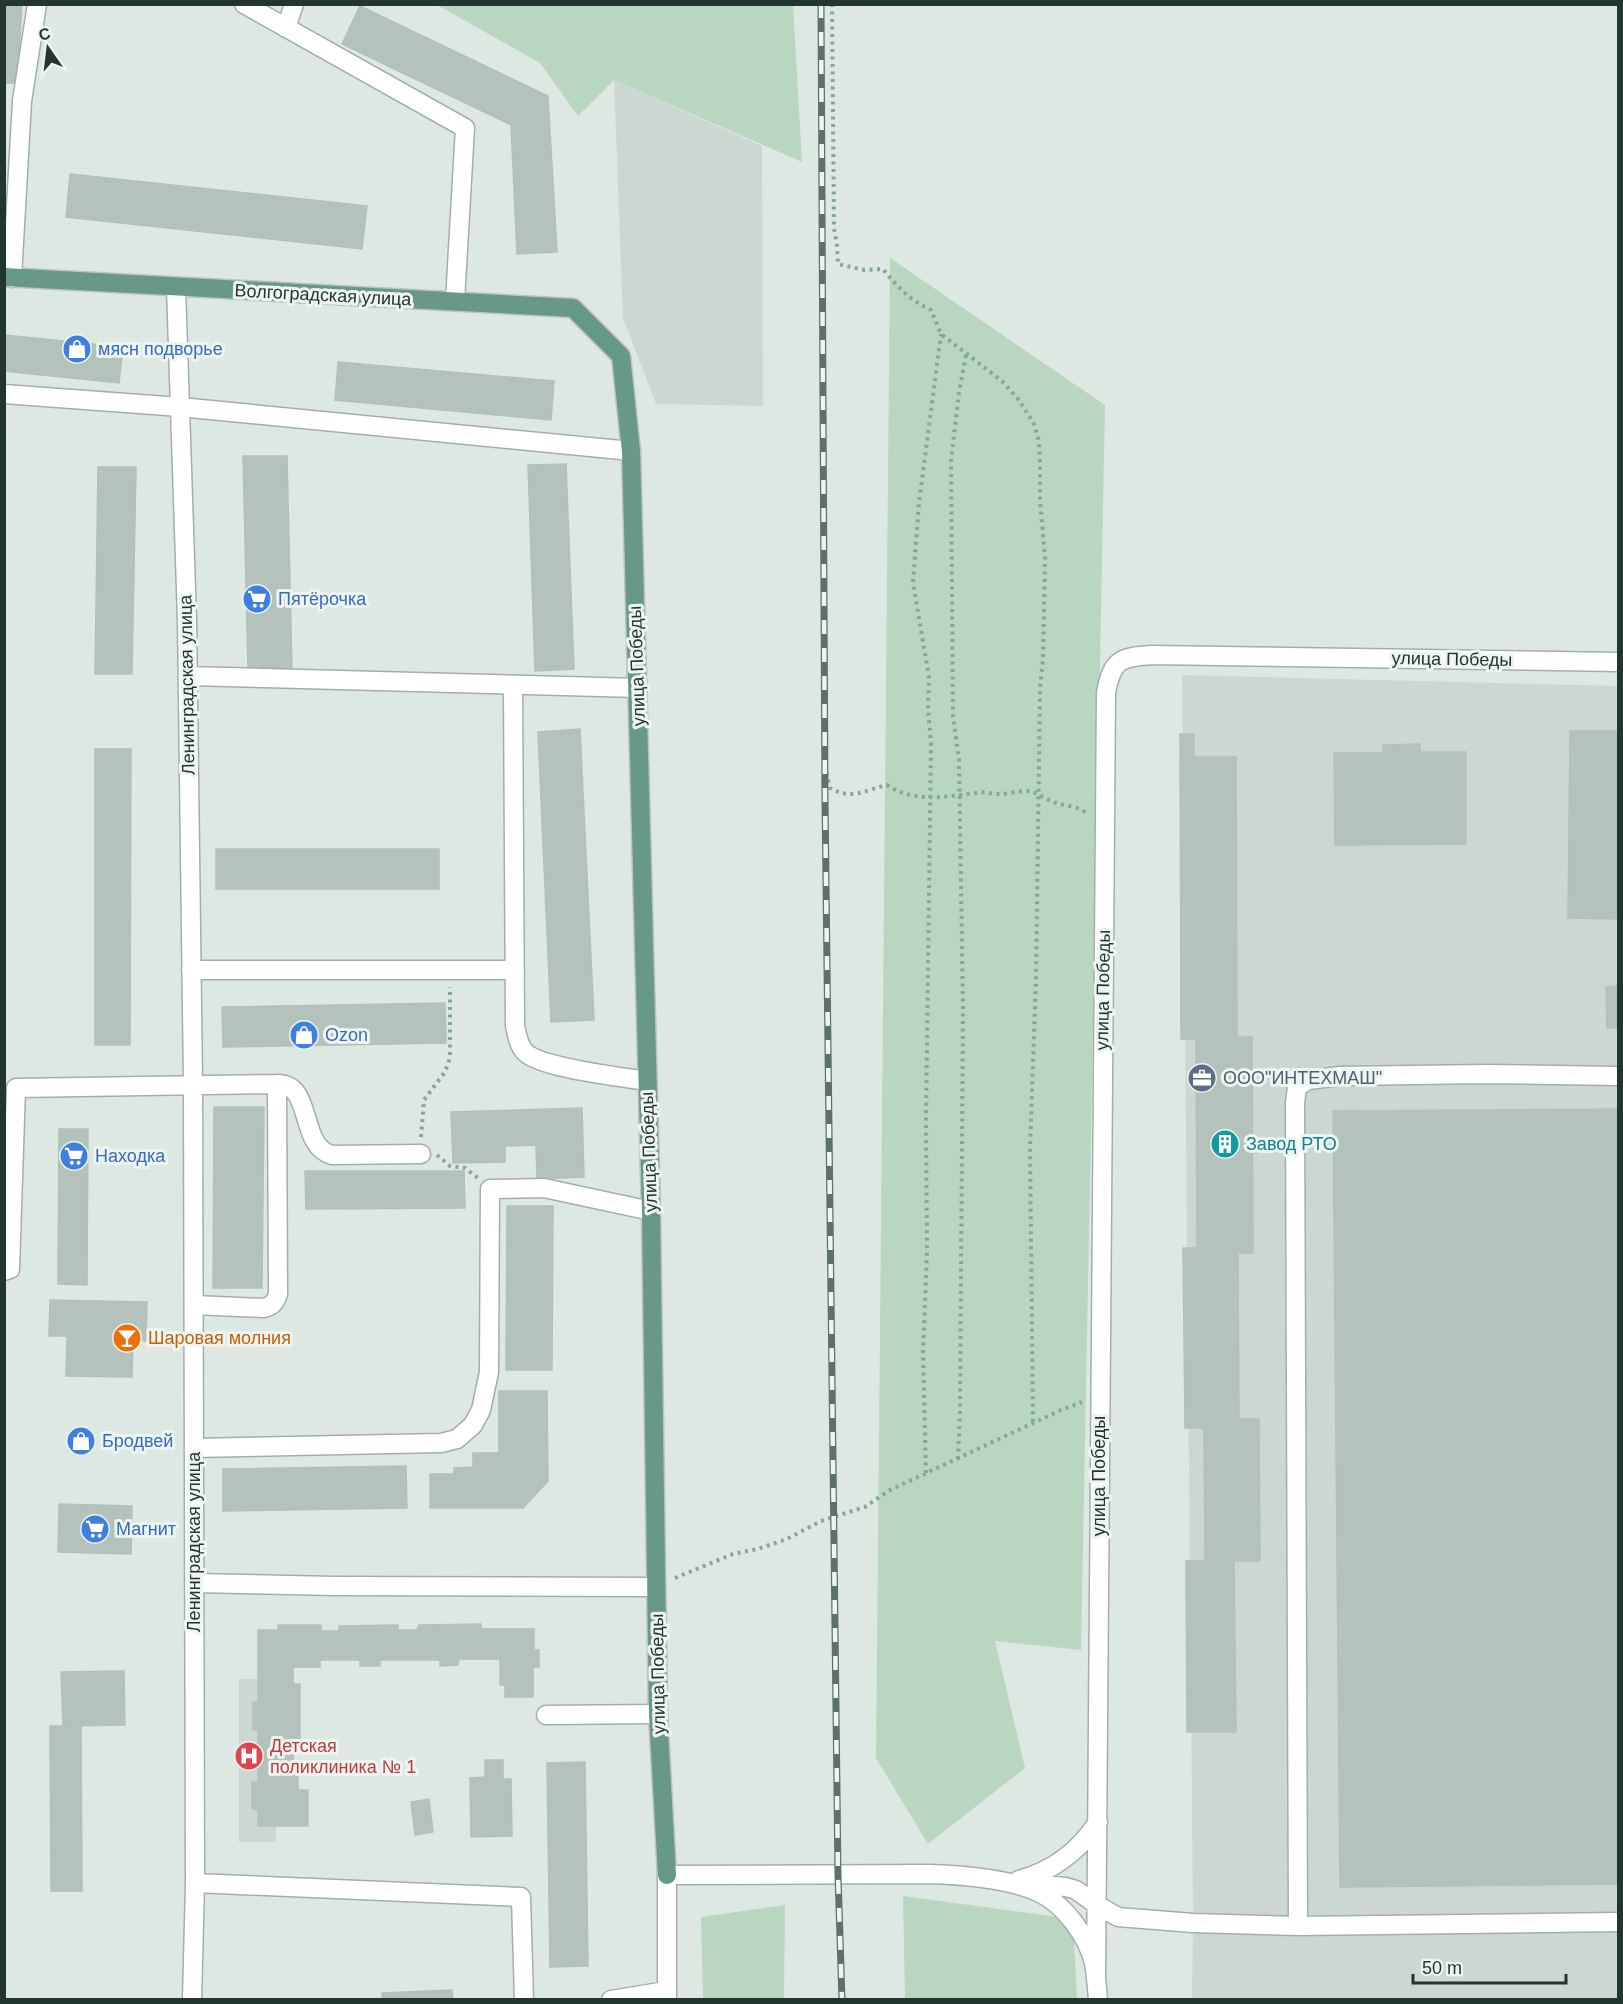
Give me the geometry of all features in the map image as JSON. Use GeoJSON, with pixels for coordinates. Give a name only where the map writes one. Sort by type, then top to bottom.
{"type":"FeatureCollection","features":[{"type":"Feature","properties":{"kind":"main road","name":"Волгоградская улица"},"geometry":{"type":"LineString","coordinates":[[8,277],[573,308],[621,356]]}},
{"type":"Feature","properties":{"kind":"main road","name":"улица Победы"},"geometry":{"type":"LineString","coordinates":[[621,356],[631,451],[651,1211],[658,1714],[667,1875]]}},
{"type":"Feature","properties":{"kind":"street"},"geometry":{"type":"LineString","coordinates":[[8,277],[13,100],[37,4]]}},
{"type":"Feature","properties":{"kind":"street"},"geometry":{"type":"LineString","coordinates":[[244,4],[465,128],[455,302]]}},
{"type":"Feature","properties":{"kind":"street"},"geometry":{"type":"LineString","coordinates":[[286,28],[294,4]]}},
{"type":"Feature","properties":{"kind":"street","name":"Ленинградская улица"},"geometry":{"type":"LineString","coordinates":[[176,287],[188,676],[193,1084],[195,1883],[192,2000]]}},
{"type":"Feature","properties":{"kind":"street"},"geometry":{"type":"LineString","coordinates":[[4,394],[180,407],[631,451]]}},
{"type":"Feature","properties":{"kind":"street","name":"улица Победы"},"geometry":{"type":"LineString","coordinates":[[1098,2000],[1096,1979],[1097,1698],[1106,693],[1113,670],[1127,657],[1152,655],[1618,662]]}},
{"type":"Feature","properties":{"kind":"street"},"geometry":{"type":"LineString","coordinates":[[188,676],[638,688]]}},
{"type":"Feature","properties":{"kind":"street"},"geometry":{"type":"LineString","coordinates":[[513,685],[515,1026],[518,1039],[525,1052],[554,1065],[647,1081]]}},
{"type":"Feature","properties":{"kind":"street"},"geometry":{"type":"LineString","coordinates":[[191,970],[515,969]]}},
{"type":"Feature","properties":{"kind":"street"},"geometry":{"type":"LineString","coordinates":[[1298,1926],[1295,1127],[1297,1087],[1308,1080],[1340,1076],[1486,1074],[1618,1076]]}},
{"type":"Feature","properties":{"kind":"street"},"geometry":{"type":"LineString","coordinates":[[4,1271],[10,1269],[16,1088],[284,1083],[294,1089],[313,1138],[320,1149],[326,1153],[332,1155],[420,1154]]}},
{"type":"Feature","properties":{"kind":"street"},"geometry":{"type":"LineString","coordinates":[[194,1305],[264,1308],[275,1302],[278,1294],[277,1084]]}},
{"type":"Feature","properties":{"kind":"street"},"geometry":{"type":"LineString","coordinates":[[194,1448],[441,1443],[457,1439],[468,1431],[481,1410],[489,1372],[490,1189],[544,1188],[651,1211]]}},
{"type":"Feature","properties":{"kind":"street"},"geometry":{"type":"LineString","coordinates":[[194,1583],[347,1586],[656,1581]]}},
{"type":"Feature","properties":{"kind":"street"},"geometry":{"type":"LineString","coordinates":[[546,1715],[658,1714]]}},
{"type":"Feature","properties":{"kind":"street","name":"улица Победы"},"geometry":{"type":"LineString","coordinates":[[1006,1883],[1040,1873],[1060,1862],[1085,1840],[1098,1822]]}},
{"type":"Feature","properties":{"kind":"street","name":"улица Победы"},"geometry":{"type":"LineString","coordinates":[[667,1995],[667,1875],[929,1874],[955,1875],[1006,1883],[1036,1891],[1048,1897],[1067,1915],[1090,1951],[1096,1979]]}},
{"type":"Feature","properties":{"kind":"street"},"geometry":{"type":"LineString","coordinates":[[195,1883],[522,1897],[524,1999],[535,2000]]}},
{"type":"Feature","properties":{"kind":"street"},"geometry":{"type":"LineString","coordinates":[[1006,1883],[1066,1887],[1085,1895],[1118,1917],[1130,1919],[1298,1926],[1618,1922]]}},
{"type":"Feature","properties":{"kind":"street"},"geometry":{"type":"LineString","coordinates":[[611,2000],[667,1995]]}},
{"type":"Feature","properties":{"kind":"path"},"geometry":{"type":"LineString","coordinates":[[832,4],[834,228],[838,264],[864,270],[883,269],[895,284],[916,303],[931,310],[941,334],[1002,381],[1019,400],[1034,424],[1039,441],[1040,499],[1045,558],[1037,793],[1036,979],[1030,1148],[1033,1423]]}},
{"type":"Feature","properties":{"kind":"path"},"geometry":{"type":"LineString","coordinates":[[926,1473],[923,1353],[927,1252],[926,1121],[931,797],[929,677],[913,583],[919,503],[941,334]]}},
{"type":"Feature","properties":{"kind":"path"},"geometry":{"type":"LineString","coordinates":[[958,1459],[961,1363],[963,1009],[959,760],[953,716],[951,461],[966,355]]}},
{"type":"Feature","properties":{"kind":"path"},"geometry":{"type":"LineString","coordinates":[[825,765],[830,788],[845,795],[859,794],[887,785],[907,795],[931,797],[979,792],[997,794],[1027,791],[1037,793],[1050,801],[1081,809],[1095,819],[1105,837]]}},
{"type":"Feature","properties":{"kind":"path"},"geometry":{"type":"LineString","coordinates":[[450,970],[450,1058],[445,1072],[424,1100],[420,1154],[437,1154],[450,1166],[468,1169],[490,1189]]}},
{"type":"Feature","properties":{"kind":"path"},"geometry":{"type":"LineString","coordinates":[[656,1581],[676,1578],[733,1554],[758,1549],[787,1539],[821,1521],[865,1507],[888,1491],[1033,1423],[1100,1395]]}},
{"type":"Feature","properties":{"kind":"shaded area"},"geometry":{"type":"Polygon","coordinates":[[[614,80],[762,146],[763,406],[656,404],[623,318],[614,80]]]}},
{"type":"Feature","properties":{"kind":"shaded area","name":"Завод РТО"},"geometry":{"type":"Polygon","coordinates":[[[1182,675],[1618,686],[1618,1999],[1192,1999],[1182,675]]]}},
{"type":"Feature","properties":{"kind":"shaded area","name":"Детская поликлиника № 1"},"geometry":{"type":"Polygon","coordinates":[[[239,1679],[258,1679],[258,1702],[253,1702],[253,1730],[258,1730],[258,1782],[252,1809],[258,1809],[258,1826],[276,1826],[276,1842],[239,1842],[239,1679]]]}},
{"type":"Feature","properties":{"kind":"green space"},"geometry":{"type":"Polygon","coordinates":[[[437,5],[793,5],[802,162],[614,80],[578,116],[540,63],[437,5]]]}},
{"type":"Feature","properties":{"kind":"green space"},"geometry":{"type":"Polygon","coordinates":[[[890,258],[1105,405],[1081,1650],[995,1641],[1025,1768],[928,1844],[876,1758],[890,258]]]}},
{"type":"Feature","properties":{"kind":"green space"},"geometry":{"type":"Polygon","coordinates":[[[903,1896],[1073,1919],[1077,1999],[905,1999],[903,1896]]]}},
{"type":"Feature","properties":{"kind":"green space"},"geometry":{"type":"Polygon","coordinates":[[[785,1905],[784,1999],[703,1999],[701,1917],[785,1905]]]}},
{"type":"Feature","properties":{"kind":"building"},"geometry":{"type":"Polygon","coordinates":[[[4,4],[22,4],[17,83],[4,83],[4,4]]]}},
{"type":"Feature","properties":{"kind":"building"},"geometry":{"type":"Polygon","coordinates":[[[360,6],[548,96],[557,252],[517,254],[511,125],[342,44],[360,6]]]}},
{"type":"Feature","properties":{"kind":"building"},"geometry":{"type":"Polygon","coordinates":[[[70,174],[367,206],[362,249],[66,217],[70,174]]]}},
{"type":"Feature","properties":{"kind":"building"},"geometry":{"type":"Polygon","coordinates":[[[4,335],[123,347],[119,383],[4,371],[4,335]]]}},
{"type":"Feature","properties":{"kind":"building"},"geometry":{"type":"Polygon","coordinates":[[[338,362],[554,381],[551,420],[335,400],[338,362]]]}},
{"type":"Feature","properties":{"kind":"building"},"geometry":{"type":"Polygon","coordinates":[[[243,456],[287,456],[292,668],[248,669],[243,456]]]}},
{"type":"Feature","properties":{"kind":"building"},"geometry":{"type":"Polygon","coordinates":[[[566,464],[574,669],[535,671],[528,465],[566,464]]]}},
{"type":"Feature","properties":{"kind":"building"},"geometry":{"type":"Polygon","coordinates":[[[98,467],[136,467],[132,674],[95,674],[98,467]]]}},
{"type":"Feature","properties":{"kind":"building"},"geometry":{"type":"Polygon","coordinates":[[[580,729],[594,1020],[551,1022],[538,732],[580,729]]]}},
{"type":"Feature","properties":{"kind":"building"},"geometry":{"type":"Polygon","coordinates":[[[1570,731],[1618,731],[1618,919],[1568,918],[1570,731]]]}},
{"type":"Feature","properties":{"kind":"building","name":"Завод РТО"},"geometry":{"type":"Polygon","coordinates":[[[1180,734],[1194,734],[1194,757],[1236,757],[1237,1037],[1252,1037],[1253,1253],[1238,1253],[1239,1419],[1259,1419],[1260,1561],[1234,1561],[1236,1732],[1187,1732],[1186,1561],[1205,1561],[1204,1428],[1185,1428],[1183,1248],[1197,1248],[1196,1039],[1181,1039],[1180,734]]]}},
{"type":"Feature","properties":{"kind":"building"},"geometry":{"type":"Polygon","coordinates":[[[1420,744],[1420,752],[1466,752],[1466,844],[1335,845],[1334,753],[1383,753],[1383,745],[1420,744]]]}},
{"type":"Feature","properties":{"kind":"building"},"geometry":{"type":"Polygon","coordinates":[[[95,749],[131,749],[130,1045],[95,1045],[95,749]]]}},
{"type":"Feature","properties":{"kind":"building"},"geometry":{"type":"Polygon","coordinates":[[[216,849],[439,849],[439,889],[216,889],[216,849]]]}},
{"type":"Feature","properties":{"kind":"building"},"geometry":{"type":"Polygon","coordinates":[[[1618,986],[1618,1028],[1607,1028],[1606,987],[1618,986]]]}},
{"type":"Feature","properties":{"kind":"building"},"geometry":{"type":"Polygon","coordinates":[[[445,1003],[446,1043],[223,1047],[222,1007],[445,1003]]]}},
{"type":"Feature","properties":{"kind":"building"},"geometry":{"type":"Polygon","coordinates":[[[214,1107],[264,1107],[262,1288],[213,1288],[214,1107]]]}},
{"type":"Feature","properties":{"kind":"building"},"geometry":{"type":"Polygon","coordinates":[[[582,1108],[584,1177],[537,1179],[536,1145],[505,1146],[505,1162],[453,1163],[451,1112],[582,1108]]]}},
{"type":"Feature","properties":{"kind":"building"},"geometry":{"type":"Polygon","coordinates":[[[1618,1109],[1618,1884],[1340,1887],[1333,1111],[1618,1109]]]}},
{"type":"Feature","properties":{"kind":"building"},"geometry":{"type":"Polygon","coordinates":[[[59,1129],[88,1129],[87,1285],[58,1284],[59,1129]]]}},
{"type":"Feature","properties":{"kind":"building"},"geometry":{"type":"Polygon","coordinates":[[[305,1171],[464,1171],[465,1208],[306,1209],[305,1171]]]}},
{"type":"Feature","properties":{"kind":"building"},"geometry":{"type":"Polygon","coordinates":[[[507,1206],[553,1206],[552,1370],[506,1370],[507,1206]]]}},
{"type":"Feature","properties":{"kind":"building"},"geometry":{"type":"Polygon","coordinates":[[[50,1300],[147,1302],[146,1341],[133,1340],[132,1377],[66,1376],[67,1336],[49,1336],[50,1300]]]}},
{"type":"Feature","properties":{"kind":"building"},"geometry":{"type":"Polygon","coordinates":[[[499,1391],[547,1391],[548,1481],[523,1508],[430,1508],[430,1474],[454,1474],[454,1468],[473,1467],[473,1453],[499,1453],[499,1391]]]}},
{"type":"Feature","properties":{"kind":"building"},"geometry":{"type":"Polygon","coordinates":[[[406,1466],[407,1508],[223,1511],[223,1469],[406,1466]]]}},
{"type":"Feature","properties":{"kind":"building","name":"Магнит"},"geometry":{"type":"Polygon","coordinates":[[[59,1504],[132,1506],[131,1554],[58,1552],[59,1504]]]}},
{"type":"Feature","properties":{"kind":"building"},"geometry":{"type":"Polygon","coordinates":[[[481,1624],[481,1629],[534,1629],[534,1650],[539,1650],[539,1667],[533,1667],[533,1697],[505,1697],[505,1685],[500,1685],[500,1659],[459,1659],[458,1665],[440,1666],[440,1660],[380,1660],[380,1666],[360,1666],[360,1660],[320,1660],[320,1667],[293,1667],[293,1684],[300,1684],[300,1744],[293,1744],[293,1766],[298,1767],[298,1790],[308,1790],[308,1826],[258,1826],[258,1809],[252,1809],[252,1782],[258,1782],[258,1730],[253,1730],[253,1702],[258,1702],[258,1630],[278,1630],[278,1625],[321,1625],[321,1631],[339,1631],[339,1626],[398,1625],[398,1630],[417,1630],[419,1625],[481,1624]]]}},
{"type":"Feature","properties":{"kind":"building"},"geometry":{"type":"Polygon","coordinates":[[[124,1671],[125,1725],[63,1726],[61,1672],[124,1671]]]}},
{"type":"Feature","properties":{"kind":"building"},"geometry":{"type":"Polygon","coordinates":[[[50,1726],[81,1726],[82,1891],[51,1891],[50,1726]]]}},
{"type":"Feature","properties":{"kind":"building"},"geometry":{"type":"Polygon","coordinates":[[[485,1760],[503,1760],[503,1779],[511,1779],[512,1836],[471,1837],[470,1778],[485,1777],[485,1760]]]}},
{"type":"Feature","properties":{"kind":"building"},"geometry":{"type":"Polygon","coordinates":[[[585,1762],[588,1966],[550,1967],[547,1763],[585,1762]]]}},
{"type":"Feature","properties":{"kind":"building"},"geometry":{"type":"Polygon","coordinates":[[[429,1799],[433,1832],[415,1835],[411,1802],[429,1799]]]}},
{"type":"Feature","properties":{"kind":"building"},"geometry":{"type":"Polygon","coordinates":[[[452,1990],[453,2000],[383,2000],[382,1993],[452,1990]]]}},
{"type":"Feature","properties":{"kind":"railway"},"geometry":{"type":"LineString","coordinates":[[821,4],[825,799],[838,1875],[842,2000]]}},
{"type":"Feature","properties":{"kind":"place","name":"мясн подворье"},"geometry":{"type":"Point","coordinates":[77,349]}},
{"type":"Feature","properties":{"kind":"place","name":"Пятёрочка"},"geometry":{"type":"Point","coordinates":[257,599]}},
{"type":"Feature","properties":{"kind":"place","name":"Ozon"},"geometry":{"type":"Point","coordinates":[304,1035]}},
{"type":"Feature","properties":{"kind":"place","name":"ООО\"ИНТЕХМАШ\""},"geometry":{"type":"Point","coordinates":[1202,1078]}},
{"type":"Feature","properties":{"kind":"place","name":"Завод РТО"},"geometry":{"type":"Point","coordinates":[1225,1144]}},
{"type":"Feature","properties":{"kind":"place","name":"Находка"},"geometry":{"type":"Point","coordinates":[74,1156]}},
{"type":"Feature","properties":{"kind":"place","name":"Шаровая молния"},"geometry":{"type":"Point","coordinates":[127,1338]}},
{"type":"Feature","properties":{"kind":"place","name":"Бродвей"},"geometry":{"type":"Point","coordinates":[81,1441]}},
{"type":"Feature","properties":{"kind":"place","name":"Магнит"},"geometry":{"type":"Point","coordinates":[95,1529]}},
{"type":"Feature","properties":{"kind":"place","name":"Детская поликлиника № 1"},"geometry":{"type":"Point","coordinates":[249,1756]}}]}
